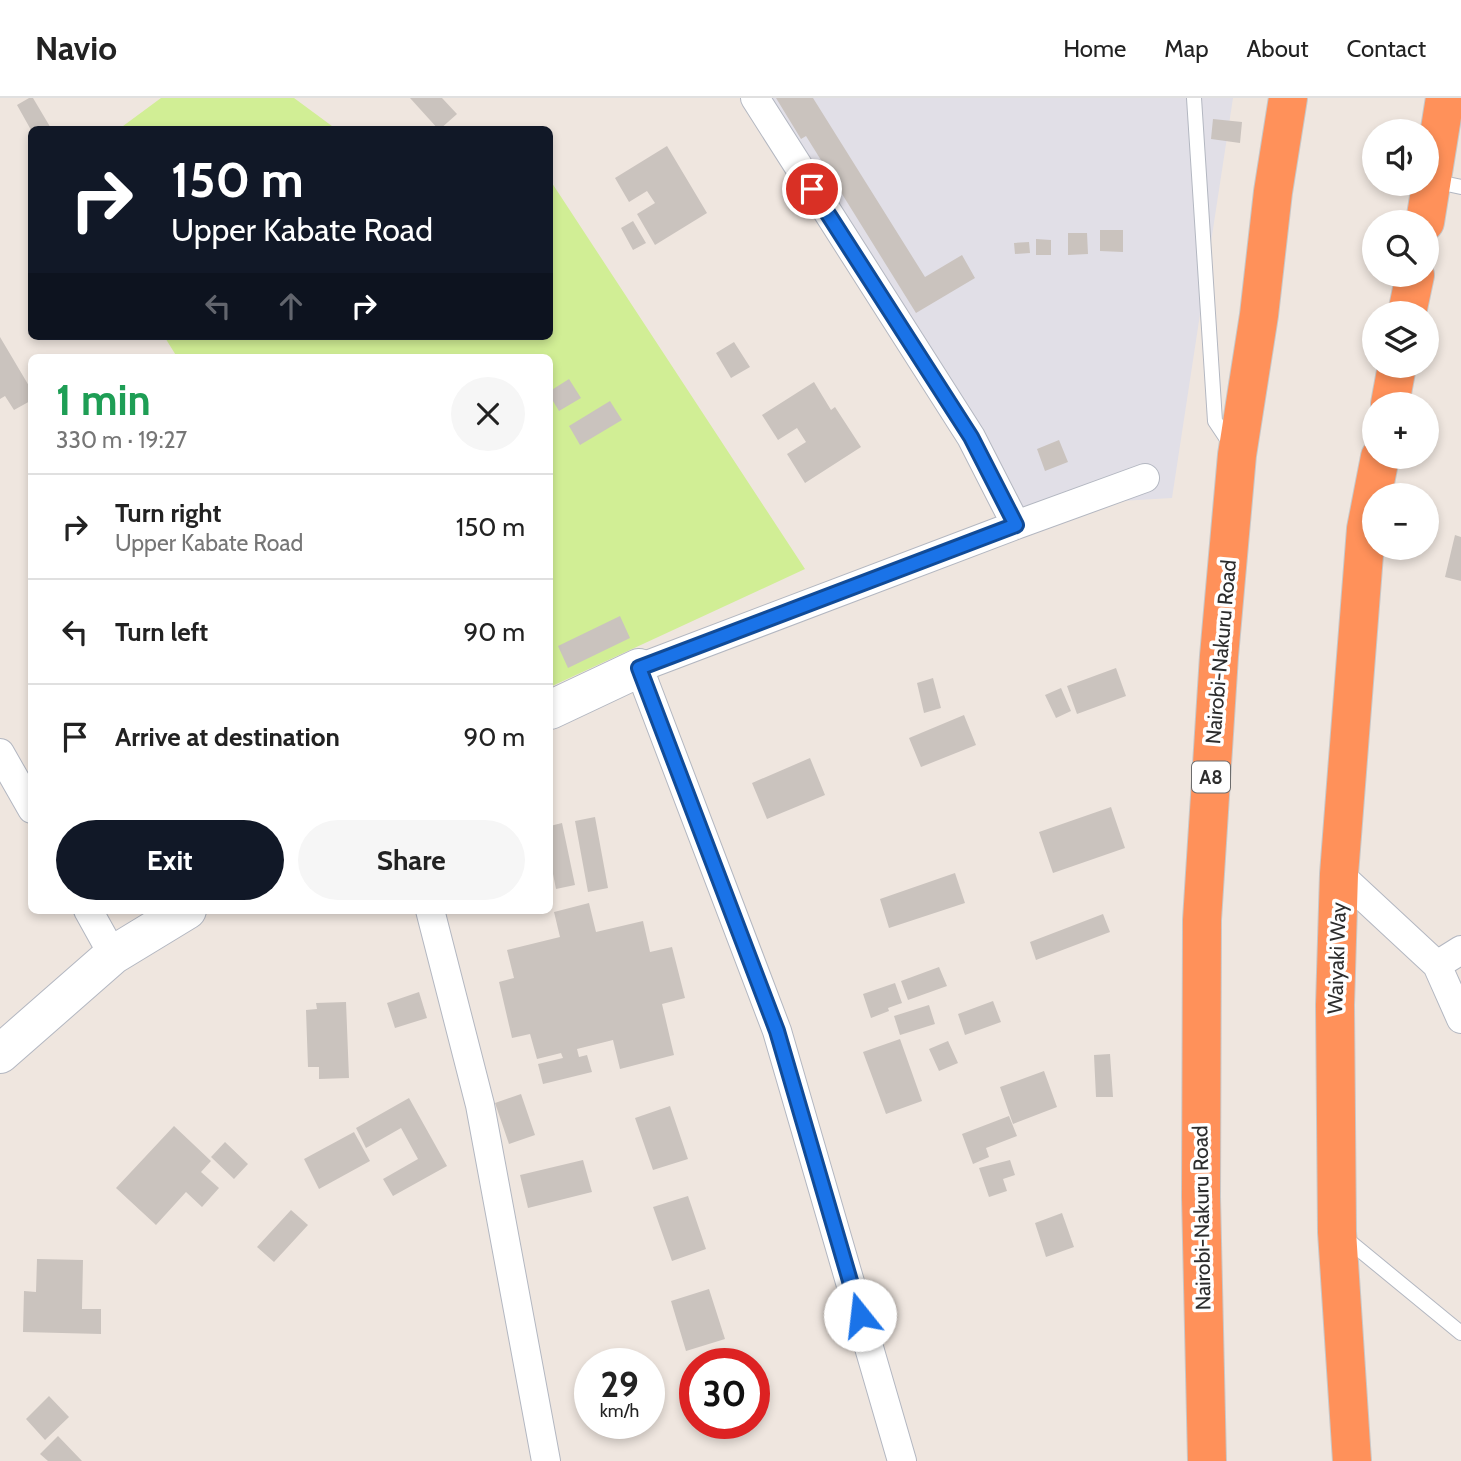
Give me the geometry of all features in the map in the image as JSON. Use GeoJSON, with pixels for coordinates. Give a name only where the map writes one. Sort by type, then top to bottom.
{"type":"FeatureCollection","features":[{"type":"Feature","properties":{"kind":"highway","name":"Nairobi-Nakuru Road"},"geometry":{"type":"LineString","coordinates":[[1208,1461],[1201,1198],[1202,920],[1219,656],[1237,455],[1288,98]]}},
{"type":"Feature","properties":{"kind":"highway"},"geometry":{"type":"LineString","coordinates":[[1432,210],[1447,184],[1445,98]]}},
{"type":"Feature","properties":{"kind":"highway","name":"Waiyaki Way"},"geometry":{"type":"LineString","coordinates":[[1352,1461],[1337,1232],[1335,1006],[1339,874],[1366,529],[1378,469]]}},
{"type":"Feature","properties":{"kind":"street"},"geometry":{"type":"LineString","coordinates":[[755,98],[971,437],[1016,525]]}},
{"type":"Feature","properties":{"kind":"street"},"geometry":{"type":"LineString","coordinates":[[553,709],[639,668],[1145,478]]}},
{"type":"Feature","properties":{"kind":"street"},"geometry":{"type":"LineString","coordinates":[[639,668],[777,1031],[902,1461]]}},
{"type":"Feature","properties":{"kind":"street"},"geometry":{"type":"LineString","coordinates":[[0,753],[28,802]]}},
{"type":"Feature","properties":{"kind":"street"},"geometry":{"type":"LineString","coordinates":[[1339,874],[1437,965],[1461,1018]]}},
{"type":"Feature","properties":{"kind":"street"},"geometry":{"type":"LineString","coordinates":[[90,914],[114,955]]}},
{"type":"Feature","properties":{"kind":"street"},"geometry":{"type":"LineString","coordinates":[[0,1054],[114,955],[181,914]]}},
{"type":"Feature","properties":{"kind":"street"},"geometry":{"type":"LineString","coordinates":[[431,914],[480,1105],[545,1461]]}},
{"type":"Feature","properties":{"kind":"street"},"geometry":{"type":"LineString","coordinates":[[1437,965],[1461,950]]}},
{"type":"Feature","properties":{"kind":"lane"},"geometry":{"type":"LineString","coordinates":[[1194,98],[1215,421],[1237,455]]}},
{"type":"Feature","properties":{"kind":"lane"},"geometry":{"type":"LineString","coordinates":[[1337,1232],[1461,1333]]}},
{"type":"Feature","properties":{"kind":"shaded area"},"geometry":{"type":"Polygon","coordinates":[[[764,98],[1233,98],[1172,498],[1019,507],[764,98]]]}},
{"type":"Feature","properties":{"kind":"green space"},"geometry":{"type":"Polygon","coordinates":[[[161,98],[294,98],[332,126],[123,126],[161,98]]]}},
{"type":"Feature","properties":{"kind":"green space"},"geometry":{"type":"Polygon","coordinates":[[[553,185],[805,569],[553,686],[553,354],[175,354],[166,340],[553,340],[553,185]]]}},
{"type":"Feature","properties":{"kind":"building"},"geometry":{"type":"Polygon","coordinates":[[[33,98],[50,126],[29,126],[17,105],[33,98]]]}},
{"type":"Feature","properties":{"kind":"building"},"geometry":{"type":"Polygon","coordinates":[[[410,98],[442,98],[457,114],[444,126],[435,126],[410,98]]]}},
{"type":"Feature","properties":{"kind":"building"},"geometry":{"type":"Polygon","coordinates":[[[776,98],[813,98],[925,277],[962,255],[975,278],[916,313],[806,136],[801,139],[776,98]]]}},
{"type":"Feature","properties":{"kind":"building"},"geometry":{"type":"Polygon","coordinates":[[[1213,119],[1242,122],[1240,143],[1211,139],[1213,119]]]}},
{"type":"Feature","properties":{"kind":"building"},"geometry":{"type":"Polygon","coordinates":[[[667,146],[707,213],[655,245],[637,214],[655,203],[647,191],[629,202],[615,178],[667,146]]]}},
{"type":"Feature","properties":{"kind":"building"},"geometry":{"type":"Polygon","coordinates":[[[633,221],[646,243],[633,250],[621,228],[633,221]]]}},
{"type":"Feature","properties":{"kind":"building"},"geometry":{"type":"Polygon","coordinates":[[[1100,230],[1123,230],[1123,252],[1100,251],[1100,230]]]}},
{"type":"Feature","properties":{"kind":"building"},"geometry":{"type":"Polygon","coordinates":[[[1068,233],[1087,233],[1088,254],[1068,255],[1068,233]]]}},
{"type":"Feature","properties":{"kind":"building"},"geometry":{"type":"Polygon","coordinates":[[[1036,239],[1051,240],[1051,255],[1036,255],[1036,239]]]}},
{"type":"Feature","properties":{"kind":"building"},"geometry":{"type":"Polygon","coordinates":[[[1029,242],[1030,253],[1015,254],[1014,243],[1029,242]]]}},
{"type":"Feature","properties":{"kind":"building"},"geometry":{"type":"Polygon","coordinates":[[[0,337],[28,384],[28,402],[14,410],[5,396],[0,399],[0,337]]]}},
{"type":"Feature","properties":{"kind":"building"},"geometry":{"type":"Polygon","coordinates":[[[734,342],[750,367],[731,378],[716,353],[734,342]]]}},
{"type":"Feature","properties":{"kind":"building"},"geometry":{"type":"Polygon","coordinates":[[[569,379],[581,398],[559,411],[553,401],[553,389],[569,379]]]}},
{"type":"Feature","properties":{"kind":"building"},"geometry":{"type":"Polygon","coordinates":[[[814,382],[831,410],[835,407],[861,447],[805,483],[787,454],[806,442],[797,428],[778,440],[762,415],[814,382]]]}},
{"type":"Feature","properties":{"kind":"building"},"geometry":{"type":"Polygon","coordinates":[[[610,401],[622,420],[580,445],[569,426],[610,401]]]}},
{"type":"Feature","properties":{"kind":"building"},"geometry":{"type":"Polygon","coordinates":[[[1059,440],[1068,462],[1045,471],[1037,449],[1059,440]]]}},
{"type":"Feature","properties":{"kind":"building"},"geometry":{"type":"Polygon","coordinates":[[[1455,535],[1461,537],[1461,581],[1445,577],[1455,535]]]}},
{"type":"Feature","properties":{"kind":"building"},"geometry":{"type":"Polygon","coordinates":[[[620,616],[630,638],[568,668],[558,646],[620,616]]]}},
{"type":"Feature","properties":{"kind":"building"},"geometry":{"type":"Polygon","coordinates":[[[1116,668],[1126,696],[1077,714],[1067,686],[1116,668]]]}},
{"type":"Feature","properties":{"kind":"building"},"geometry":{"type":"Polygon","coordinates":[[[933,678],[941,708],[924,713],[917,683],[933,678]]]}},
{"type":"Feature","properties":{"kind":"building"},"geometry":{"type":"Polygon","coordinates":[[[1061,688],[1071,711],[1056,718],[1045,695],[1061,688]]]}},
{"type":"Feature","properties":{"kind":"building"},"geometry":{"type":"Polygon","coordinates":[[[964,715],[976,745],[921,767],[909,738],[964,715]]]}},
{"type":"Feature","properties":{"kind":"building"},"geometry":{"type":"Polygon","coordinates":[[[810,758],[825,795],[767,819],[752,783],[810,758]]]}},
{"type":"Feature","properties":{"kind":"building"},"geometry":{"type":"Polygon","coordinates":[[[1111,807],[1125,848],[1053,873],[1039,832],[1111,807]]]}},
{"type":"Feature","properties":{"kind":"building"},"geometry":{"type":"Polygon","coordinates":[[[595,817],[608,888],[588,892],[575,821],[595,817]]]}},
{"type":"Feature","properties":{"kind":"building"},"geometry":{"type":"Polygon","coordinates":[[[562,823],[575,885],[556,889],[553,874],[553,825],[562,823]]]}},
{"type":"Feature","properties":{"kind":"building"},"geometry":{"type":"Polygon","coordinates":[[[955,873],[965,903],[889,928],[880,899],[955,873]]]}},
{"type":"Feature","properties":{"kind":"building"},"geometry":{"type":"Polygon","coordinates":[[[589,903],[596,932],[643,921],[650,952],[672,947],[685,998],[662,1004],[674,1055],[620,1069],[613,1040],[577,1049],[579,1057],[587,1055],[592,1072],[543,1084],[538,1064],[563,1058],[561,1053],[537,1059],[530,1034],[512,1038],[499,982],[514,978],[507,950],[560,937],[554,912],[589,903]]]}},
{"type":"Feature","properties":{"kind":"building"},"geometry":{"type":"Polygon","coordinates":[[[1103,914],[1110,932],[1036,960],[1030,942],[1103,914]]]}},
{"type":"Feature","properties":{"kind":"building"},"geometry":{"type":"Polygon","coordinates":[[[939,967],[947,986],[908,1000],[901,981],[939,967]]]}},
{"type":"Feature","properties":{"kind":"building"},"geometry":{"type":"Polygon","coordinates":[[[895,983],[902,1003],[871,1018],[863,994],[895,983]]]}},
{"type":"Feature","properties":{"kind":"building"},"geometry":{"type":"Polygon","coordinates":[[[419,992],[427,1018],[395,1028],[387,1003],[419,992]]]}},
{"type":"Feature","properties":{"kind":"building"},"geometry":{"type":"Polygon","coordinates":[[[993,1001],[1001,1022],[965,1035],[958,1014],[993,1001]]]}},
{"type":"Feature","properties":{"kind":"building"},"geometry":{"type":"Polygon","coordinates":[[[346,1002],[349,1078],[319,1079],[319,1067],[308,1067],[306,1010],[317,1009],[316,1003],[346,1002]]]}},
{"type":"Feature","properties":{"kind":"building"},"geometry":{"type":"Polygon","coordinates":[[[929,1005],[935,1024],[900,1035],[894,1016],[929,1005]]]}},
{"type":"Feature","properties":{"kind":"building"},"geometry":{"type":"Polygon","coordinates":[[[900,1039],[922,1101],[886,1114],[863,1052],[900,1039]]]}},
{"type":"Feature","properties":{"kind":"building"},"geometry":{"type":"Polygon","coordinates":[[[948,1041],[958,1063],[939,1071],[929,1049],[948,1041]]]}},
{"type":"Feature","properties":{"kind":"building"},"geometry":{"type":"Polygon","coordinates":[[[1110,1054],[1113,1097],[1096,1097],[1094,1055],[1110,1054]]]}},
{"type":"Feature","properties":{"kind":"building"},"geometry":{"type":"Polygon","coordinates":[[[1044,1071],[1057,1107],[1013,1124],[1000,1087],[1044,1071]]]}},
{"type":"Feature","properties":{"kind":"building"},"geometry":{"type":"Polygon","coordinates":[[[521,1094],[535,1135],[509,1144],[495,1103],[521,1094]]]}},
{"type":"Feature","properties":{"kind":"building"},"geometry":{"type":"Polygon","coordinates":[[[409,1098],[447,1166],[393,1196],[383,1179],[418,1159],[401,1128],[366,1148],[356,1128],[409,1098]]]}},
{"type":"Feature","properties":{"kind":"building"},"geometry":{"type":"Polygon","coordinates":[[[670,1106],[688,1159],[653,1170],[635,1118],[670,1106]]]}},
{"type":"Feature","properties":{"kind":"building"},"geometry":{"type":"Polygon","coordinates":[[[1009,1116],[1017,1136],[986,1148],[989,1157],[973,1164],[962,1134],[1009,1116]]]}},
{"type":"Feature","properties":{"kind":"building"},"geometry":{"type":"Polygon","coordinates":[[[174,1126],[211,1161],[201,1172],[219,1188],[202,1207],[186,1192],[156,1225],[116,1188],[174,1126]]]}},
{"type":"Feature","properties":{"kind":"building"},"geometry":{"type":"Polygon","coordinates":[[[354,1132],[370,1161],[319,1189],[304,1159],[354,1132]]]}},
{"type":"Feature","properties":{"kind":"building"},"geometry":{"type":"Polygon","coordinates":[[[225,1142],[248,1164],[234,1179],[211,1157],[225,1142]]]}},
{"type":"Feature","properties":{"kind":"building"},"geometry":{"type":"Polygon","coordinates":[[[583,1160],[592,1192],[528,1208],[520,1175],[583,1160]]]}},
{"type":"Feature","properties":{"kind":"building"},"geometry":{"type":"Polygon","coordinates":[[[1010,1160],[1015,1175],[1003,1179],[1007,1191],[989,1197],[979,1168],[1010,1160]]]}},
{"type":"Feature","properties":{"kind":"building"},"geometry":{"type":"Polygon","coordinates":[[[688,1196],[706,1249],[672,1261],[653,1207],[688,1196]]]}},
{"type":"Feature","properties":{"kind":"building"},"geometry":{"type":"Polygon","coordinates":[[[291,1210],[308,1225],[274,1262],[257,1247],[291,1210]]]}},
{"type":"Feature","properties":{"kind":"building"},"geometry":{"type":"Polygon","coordinates":[[[1062,1213],[1074,1247],[1046,1257],[1035,1223],[1062,1213]]]}},
{"type":"Feature","properties":{"kind":"building"},"geometry":{"type":"Polygon","coordinates":[[[37,1259],[83,1260],[82,1309],[101,1309],[101,1334],[23,1332],[24,1291],[36,1292],[37,1259]]]}},
{"type":"Feature","properties":{"kind":"building"},"geometry":{"type":"Polygon","coordinates":[[[709,1289],[725,1339],[696,1348],[685,1348],[671,1301],[709,1289]]]}},
{"type":"Feature","properties":{"kind":"building"},"geometry":{"type":"Polygon","coordinates":[[[49,1396],[69,1417],[45,1440],[26,1419],[49,1396]]]}},
{"type":"Feature","properties":{"kind":"building"},"geometry":{"type":"Polygon","coordinates":[[[58,1436],[82,1461],[48,1461],[40,1454],[58,1436]]]}},
{"type":"Feature","properties":{"kind":"route"},"geometry":{"type":"LineString","coordinates":[[812,189],[971,437],[1016,525],[639,668],[777,1031],[860,1315]]}}]}
